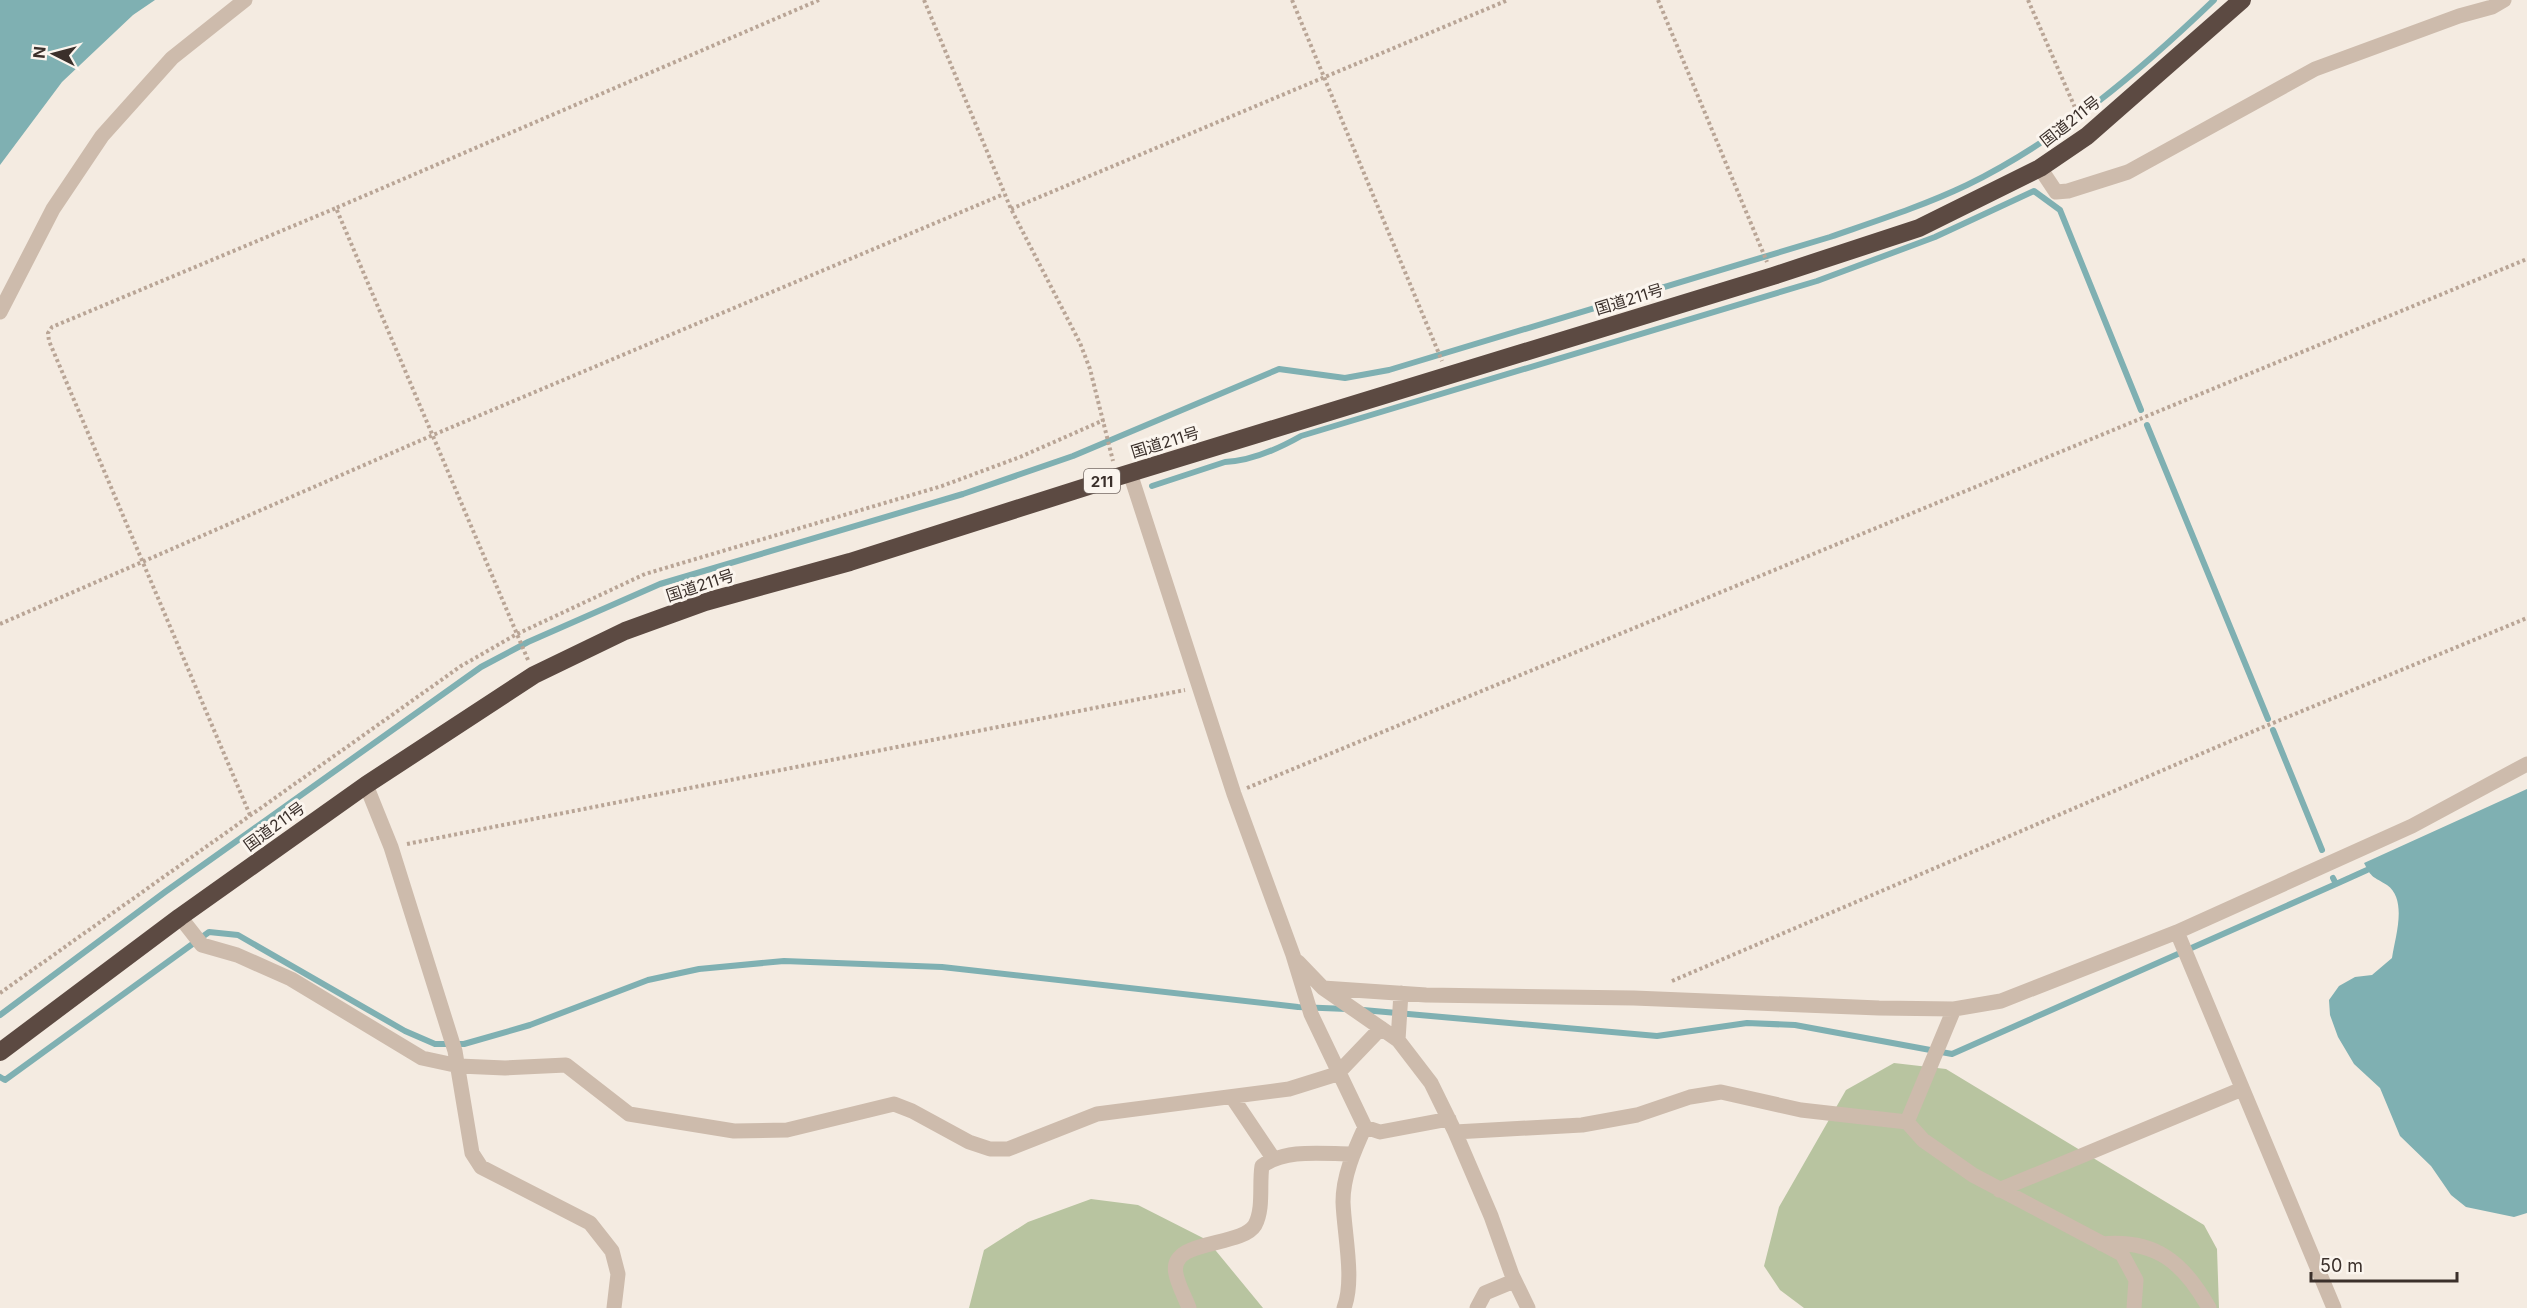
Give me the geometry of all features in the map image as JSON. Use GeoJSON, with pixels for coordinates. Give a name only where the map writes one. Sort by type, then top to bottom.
{"type":"FeatureCollection","features":[{"type":"Feature","properties":{"kind":"highway","name":"国道211号"},"geometry":{"type":"LineString","coordinates":[[0,1052],[186,924],[366,785],[534,675],[625,632],[705,602],[850,562],[1123,475],[1773,276],[1919,228],[2040,168],[2087,136],[2242,0]]}},
{"type":"Feature","properties":{"kind":"street"},"geometry":{"type":"LineString","coordinates":[[0,312],[15,278],[53,209],[102,136],[172,58],[245,0]]}},
{"type":"Feature","properties":{"kind":"street"},"geometry":{"type":"LineString","coordinates":[[2040,168],[2056,192],[2068,191],[2128,172],[2315,69],[2459,16],[2492,7],[2504,0]]}},
{"type":"Feature","properties":{"kind":"street"},"geometry":{"type":"LineString","coordinates":[[1123,475],[1200,687],[1234,794],[1293,955],[1311,1014],[1337,1074],[1365,1127],[1380,1132],[1452,1125],[1582,1125],[1637,1115],[1690,1097],[1721,1092],[1801,1110],[1908,1122],[1923,1140],[1999,1190],[2122,1254],[2136,1280],[2134,1308]]}},
{"type":"Feature","properties":{"kind":"street"},"geometry":{"type":"LineString","coordinates":[[1323,988],[1400,999],[1954,1009],[2001,1001],[2180,938],[2412,826],[2527,764]]}},
{"type":"Feature","properties":{"kind":"street"},"geometry":{"type":"LineString","coordinates":[[366,785],[391,847],[455,1051],[466,1133],[472,1153],[481,1167],[590,1223],[612,1251],[618,1274],[614,1308]]}},
{"type":"Feature","properties":{"kind":"street"},"geometry":{"type":"LineString","coordinates":[[186,924],[202,945],[237,955],[291,980],[422,1058],[455,1051],[505,1068],[566,1065],[629,1114],[734,1131],[787,1130],[894,1104],[912,1111],[969,1142],[990,1149],[1008,1149],[1097,1114],[1289,1089],[1337,1074],[1381,1028]]}},
{"type":"Feature","properties":{"kind":"street"},"geometry":{"type":"LineString","coordinates":[[2180,938],[2334,1308]]}},
{"type":"Feature","properties":{"kind":"street"},"geometry":{"type":"LineString","coordinates":[[1293,955],[1323,988],[1398,1041],[1431,1083],[1452,1125],[1491,1216],[1514,1281],[1528,1308]]}},
{"type":"Feature","properties":{"kind":"street"},"geometry":{"type":"LineString","coordinates":[[1398,1041],[1400,999]]}},
{"type":"Feature","properties":{"kind":"street"},"geometry":{"type":"LineString","coordinates":[[1908,1122],[1954,1009]]}},
{"type":"Feature","properties":{"kind":"street"},"geometry":{"type":"LineString","coordinates":[[1999,1190],[2242,1089]]}},
{"type":"Feature","properties":{"kind":"street"},"geometry":{"type":"LineString","coordinates":[[1232,1096],[1273,1158]]}},
{"type":"Feature","properties":{"kind":"street"},"geometry":{"type":"LineString","coordinates":[[1344,1308],[1348,1289],[1343,1200],[1353,1154],[1365,1127]]}},
{"type":"Feature","properties":{"kind":"street"},"geometry":{"type":"LineString","coordinates":[[1189,1308],[1175,1272],[1177,1262],[1188,1250],[1242,1237],[1255,1225],[1260,1205],[1262,1166],[1273,1158],[1353,1154]]}},
{"type":"Feature","properties":{"kind":"street"},"geometry":{"type":"LineString","coordinates":[[2099,1244],[2136,1244],[2173,1260],[2196,1284],[2209,1308]]}},
{"type":"Feature","properties":{"kind":"street"},"geometry":{"type":"LineString","coordinates":[[1477,1308],[1485,1293],[1514,1281]]}},
{"type":"Feature","properties":{"kind":"path"},"geometry":{"type":"LineString","coordinates":[[250,815],[49,341],[48,333],[52,327],[336,208],[819,0]]}},
{"type":"Feature","properties":{"kind":"path"},"geometry":{"type":"LineString","coordinates":[[924,0],[1011,209],[1080,343],[1123,475]]}},
{"type":"Feature","properties":{"kind":"path"},"geometry":{"type":"LineString","coordinates":[[1292,0],[1448,375]]}},
{"type":"Feature","properties":{"kind":"path"},"geometry":{"type":"LineString","coordinates":[[1011,209],[1508,0]]}},
{"type":"Feature","properties":{"kind":"path"},"geometry":{"type":"LineString","coordinates":[[1658,0],[1773,276]]}},
{"type":"Feature","properties":{"kind":"path"},"geometry":{"type":"LineString","coordinates":[[2028,0],[2087,136]]}},
{"type":"Feature","properties":{"kind":"path"},"geometry":{"type":"LineString","coordinates":[[0,624],[434,435],[1005,194]]}},
{"type":"Feature","properties":{"kind":"path"},"geometry":{"type":"LineString","coordinates":[[336,208],[534,675]]}},
{"type":"Feature","properties":{"kind":"path"},"geometry":{"type":"LineString","coordinates":[[1234,794],[2527,259]]}},
{"type":"Feature","properties":{"kind":"path"},"geometry":{"type":"LineString","coordinates":[[1667,984],[2250,732],[2527,618]]}},
{"type":"Feature","properties":{"kind":"path"},"geometry":{"type":"LineString","coordinates":[[391,847],[1200,687]]}},
{"type":"Feature","properties":{"kind":"green space"},"geometry":{"type":"Polygon","coordinates":[[[1894,1063],[1946,1069],[2204,1225],[2217,1249],[2219,1308],[1804,1308],[1780,1290],[1764,1266],[1779,1207],[1846,1090],[1894,1063]]]}},
{"type":"Feature","properties":{"kind":"green space"},"geometry":{"type":"Polygon","coordinates":[[[1091,1199],[1138,1205],[1207,1240],[1263,1308],[969,1308],[984,1250],[1028,1222],[1091,1199]]]}},
{"type":"Feature","properties":{"kind":"water"},"geometry":{"type":"Polygon","coordinates":[[[0,0],[155,0],[133,15],[62,82],[0,165],[0,0]]]}},
{"type":"Feature","properties":{"kind":"water"},"geometry":{"type":"Polygon","coordinates":[[[2527,789],[2527,1213],[2514,1217],[2466,1207],[2451,1195],[2431,1166],[2400,1136],[2380,1088],[2354,1064],[2338,1037],[2330,1015],[2329,1000],[2339,986],[2355,977],[2372,975],[2392,958],[2399,919],[2397,900],[2387,885],[2371,875],[2364,863],[2527,789]]]}},
{"type":"Feature","properties":{"kind":"waterway"},"geometry":{"type":"LineString","coordinates":[[0,1015],[165,892],[481,667],[528,642],[660,584],[963,494],[1073,456],[1279,369],[1345,378],[1389,370],[1830,237],[1916,206],[1950,193],[2001,167],[2066,125],[2128,78],[2214,0]]}},
{"type":"Feature","properties":{"kind":"waterway"},"geometry":{"type":"LineString","coordinates":[[1152,486],[1225,462],[1255,457],[1301,436],[1817,281],[1935,237],[2034,191],[2060,210],[2141,410]]}},
{"type":"Feature","properties":{"kind":"waterway"},"geometry":{"type":"LineString","coordinates":[[2147,425],[2268,719]]}},
{"type":"Feature","properties":{"kind":"waterway"},"geometry":{"type":"LineString","coordinates":[[2273,730],[2322,850]]}},
{"type":"Feature","properties":{"kind":"waterway"},"geometry":{"type":"LineString","coordinates":[[2333,878],[2336,884],[2367,870]]}},
{"type":"Feature","properties":{"kind":"waterway"},"geometry":{"type":"LineString","coordinates":[[1363,1010],[1657,1036],[1747,1023],[1795,1025],[1952,1054],[2336,884]]}},
{"type":"Feature","properties":{"kind":"waterway"},"geometry":{"type":"LineString","coordinates":[[0,1077],[5,1080],[209,932],[238,935],[405,1031],[435,1044],[464,1044],[530,1025],[648,980],[699,969],[784,961],[942,967],[1298,1007],[1347,1009]]}}]}
